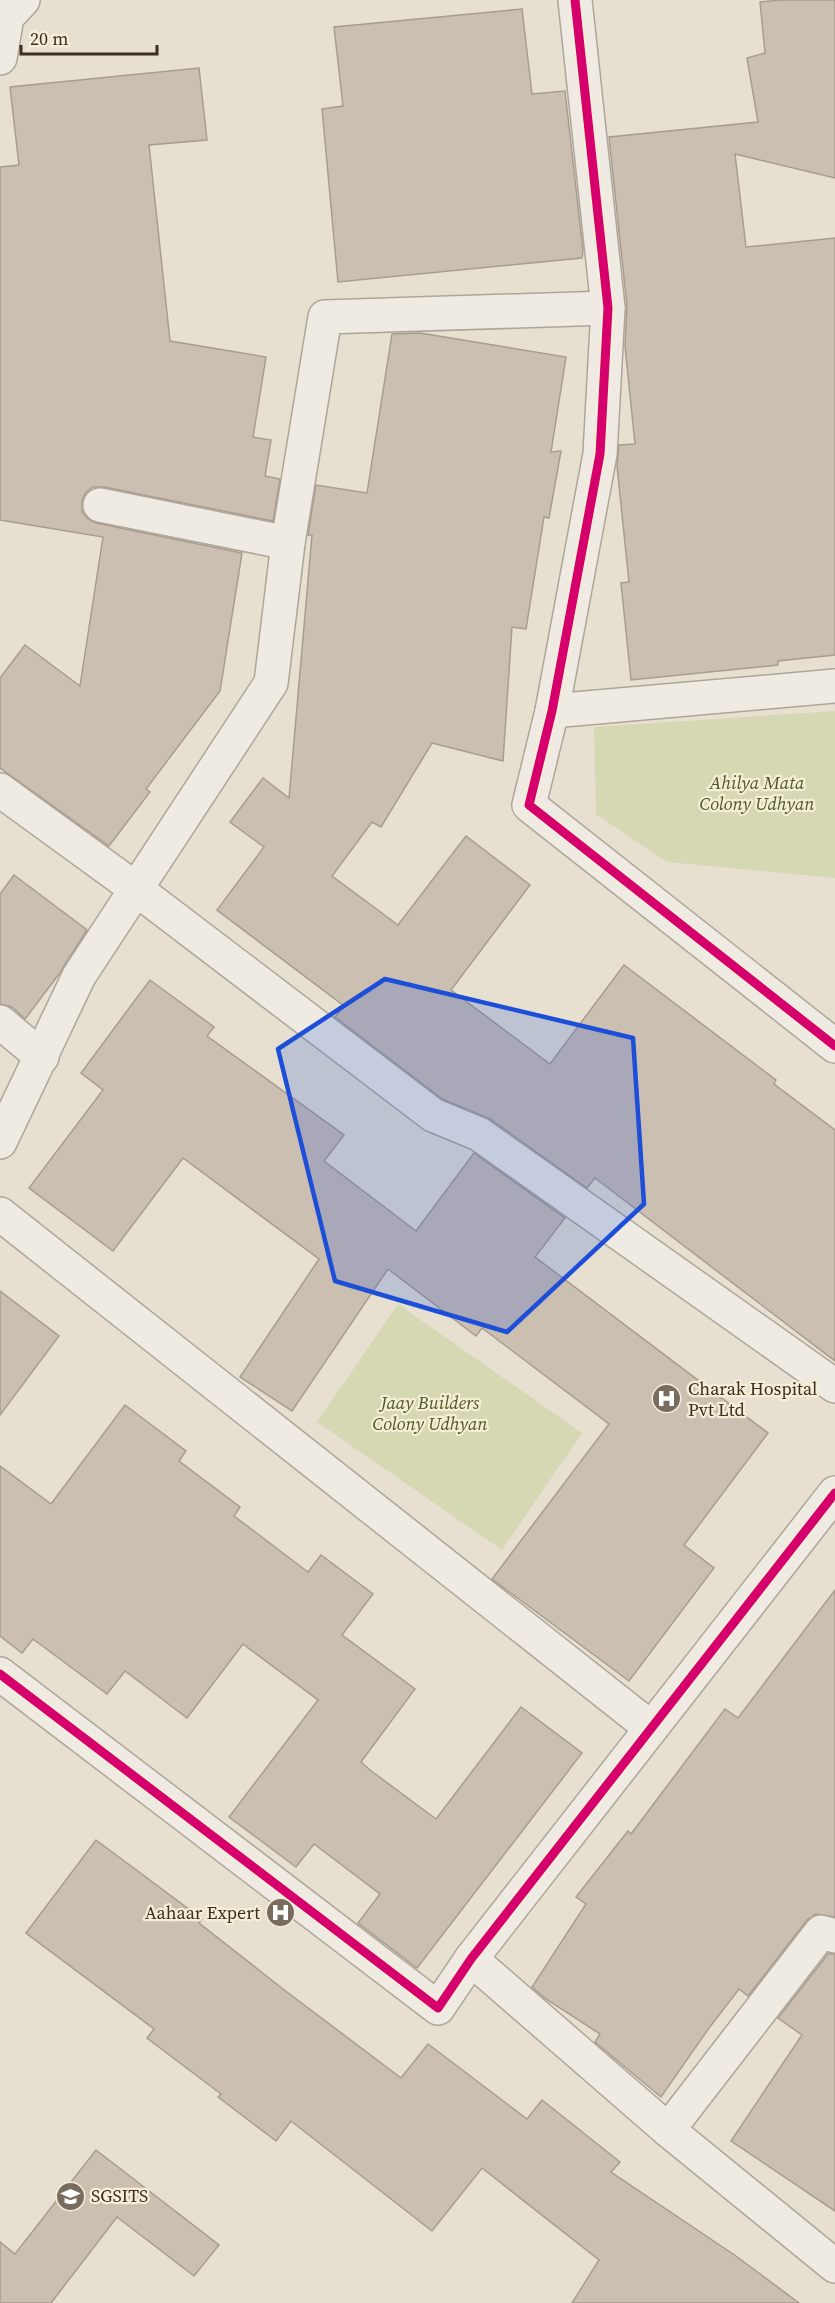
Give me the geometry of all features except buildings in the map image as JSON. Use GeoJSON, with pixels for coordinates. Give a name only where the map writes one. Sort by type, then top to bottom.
{"type":"FeatureCollection","features":[{"type":"Feature","properties":{"kind":"street"},"geometry":{"type":"LineString","coordinates":[[575,0],[608,308],[600,454],[552,711],[529,805],[835,1046]]}},
{"type":"Feature","properties":{"kind":"street"},"geometry":{"type":"LineString","coordinates":[[0,58],[10,12]]}},
{"type":"Feature","properties":{"kind":"street"},"geometry":{"type":"LineString","coordinates":[[0,1142],[79,976],[271,683],[288,543],[325,317],[608,308]]}},
{"type":"Feature","properties":{"kind":"street"},"geometry":{"type":"LineString","coordinates":[[100,505],[288,543]]}},
{"type":"Feature","properties":{"kind":"street"},"geometry":{"type":"LineString","coordinates":[[552,711],[835,686]]}},
{"type":"Feature","properties":{"kind":"street"},"geometry":{"type":"LineString","coordinates":[[0,790],[136,889],[433,1115],[479,1134],[835,1386]]}},
{"type":"Feature","properties":{"kind":"street"},"geometry":{"type":"LineString","coordinates":[[0,1022],[42,1057]]}},
{"type":"Feature","properties":{"kind":"street"},"geometry":{"type":"LineString","coordinates":[[0,1214],[651,1728]]}},
{"type":"Feature","properties":{"kind":"street"},"geometry":{"type":"LineString","coordinates":[[0,1674],[438,2008],[471,1959],[835,1493]]}},
{"type":"Feature","properties":{"kind":"street"},"geometry":{"type":"LineString","coordinates":[[668,2130],[820,1932],[835,1936]]}},
{"type":"Feature","properties":{"kind":"street"},"geometry":{"type":"LineString","coordinates":[[471,1959],[668,2130],[835,2266]]}},
{"type":"Feature","properties":{"kind":"highlighted area"},"geometry":{"type":"Polygon","coordinates":[[[385,979],[633,1038],[644,1204],[507,1332],[335,1281],[278,1049],[385,979]]]}},
{"type":"Feature","properties":{"kind":"green space","name":"Ahilya Mata Colony Udhyan"},"geometry":{"type":"Polygon","coordinates":[[[835,711],[835,878],[667,862],[596,814],[594,727],[835,711]]]}},
{"type":"Feature","properties":{"kind":"green space","name":"Jaay Builders Colony Udhyan"},"geometry":{"type":"Polygon","coordinates":[[[398,1304],[582,1433],[502,1550],[317,1422],[398,1304]]]}},
{"type":"Feature","properties":{"kind":"cycle path"},"geometry":{"type":"LineString","coordinates":[[575,0],[608,308],[600,454],[552,711],[529,805],[835,1046]]}},
{"type":"Feature","properties":{"kind":"cycle path"},"geometry":{"type":"LineString","coordinates":[[0,1674],[438,2008],[471,1959],[835,1493]]}},
{"type":"Feature","properties":{"kind":"place","name":"Charak Hospital Pvt Ltd"},"geometry":{"type":"Point","coordinates":[667,1399]}},
{"type":"Feature","properties":{"kind":"place","name":"Aahaar Expert"},"geometry":{"type":"Point","coordinates":[281,1913]}},
{"type":"Feature","properties":{"kind":"place","name":"SGSITS"},"geometry":{"type":"Point","coordinates":[70,2196]}}]}
